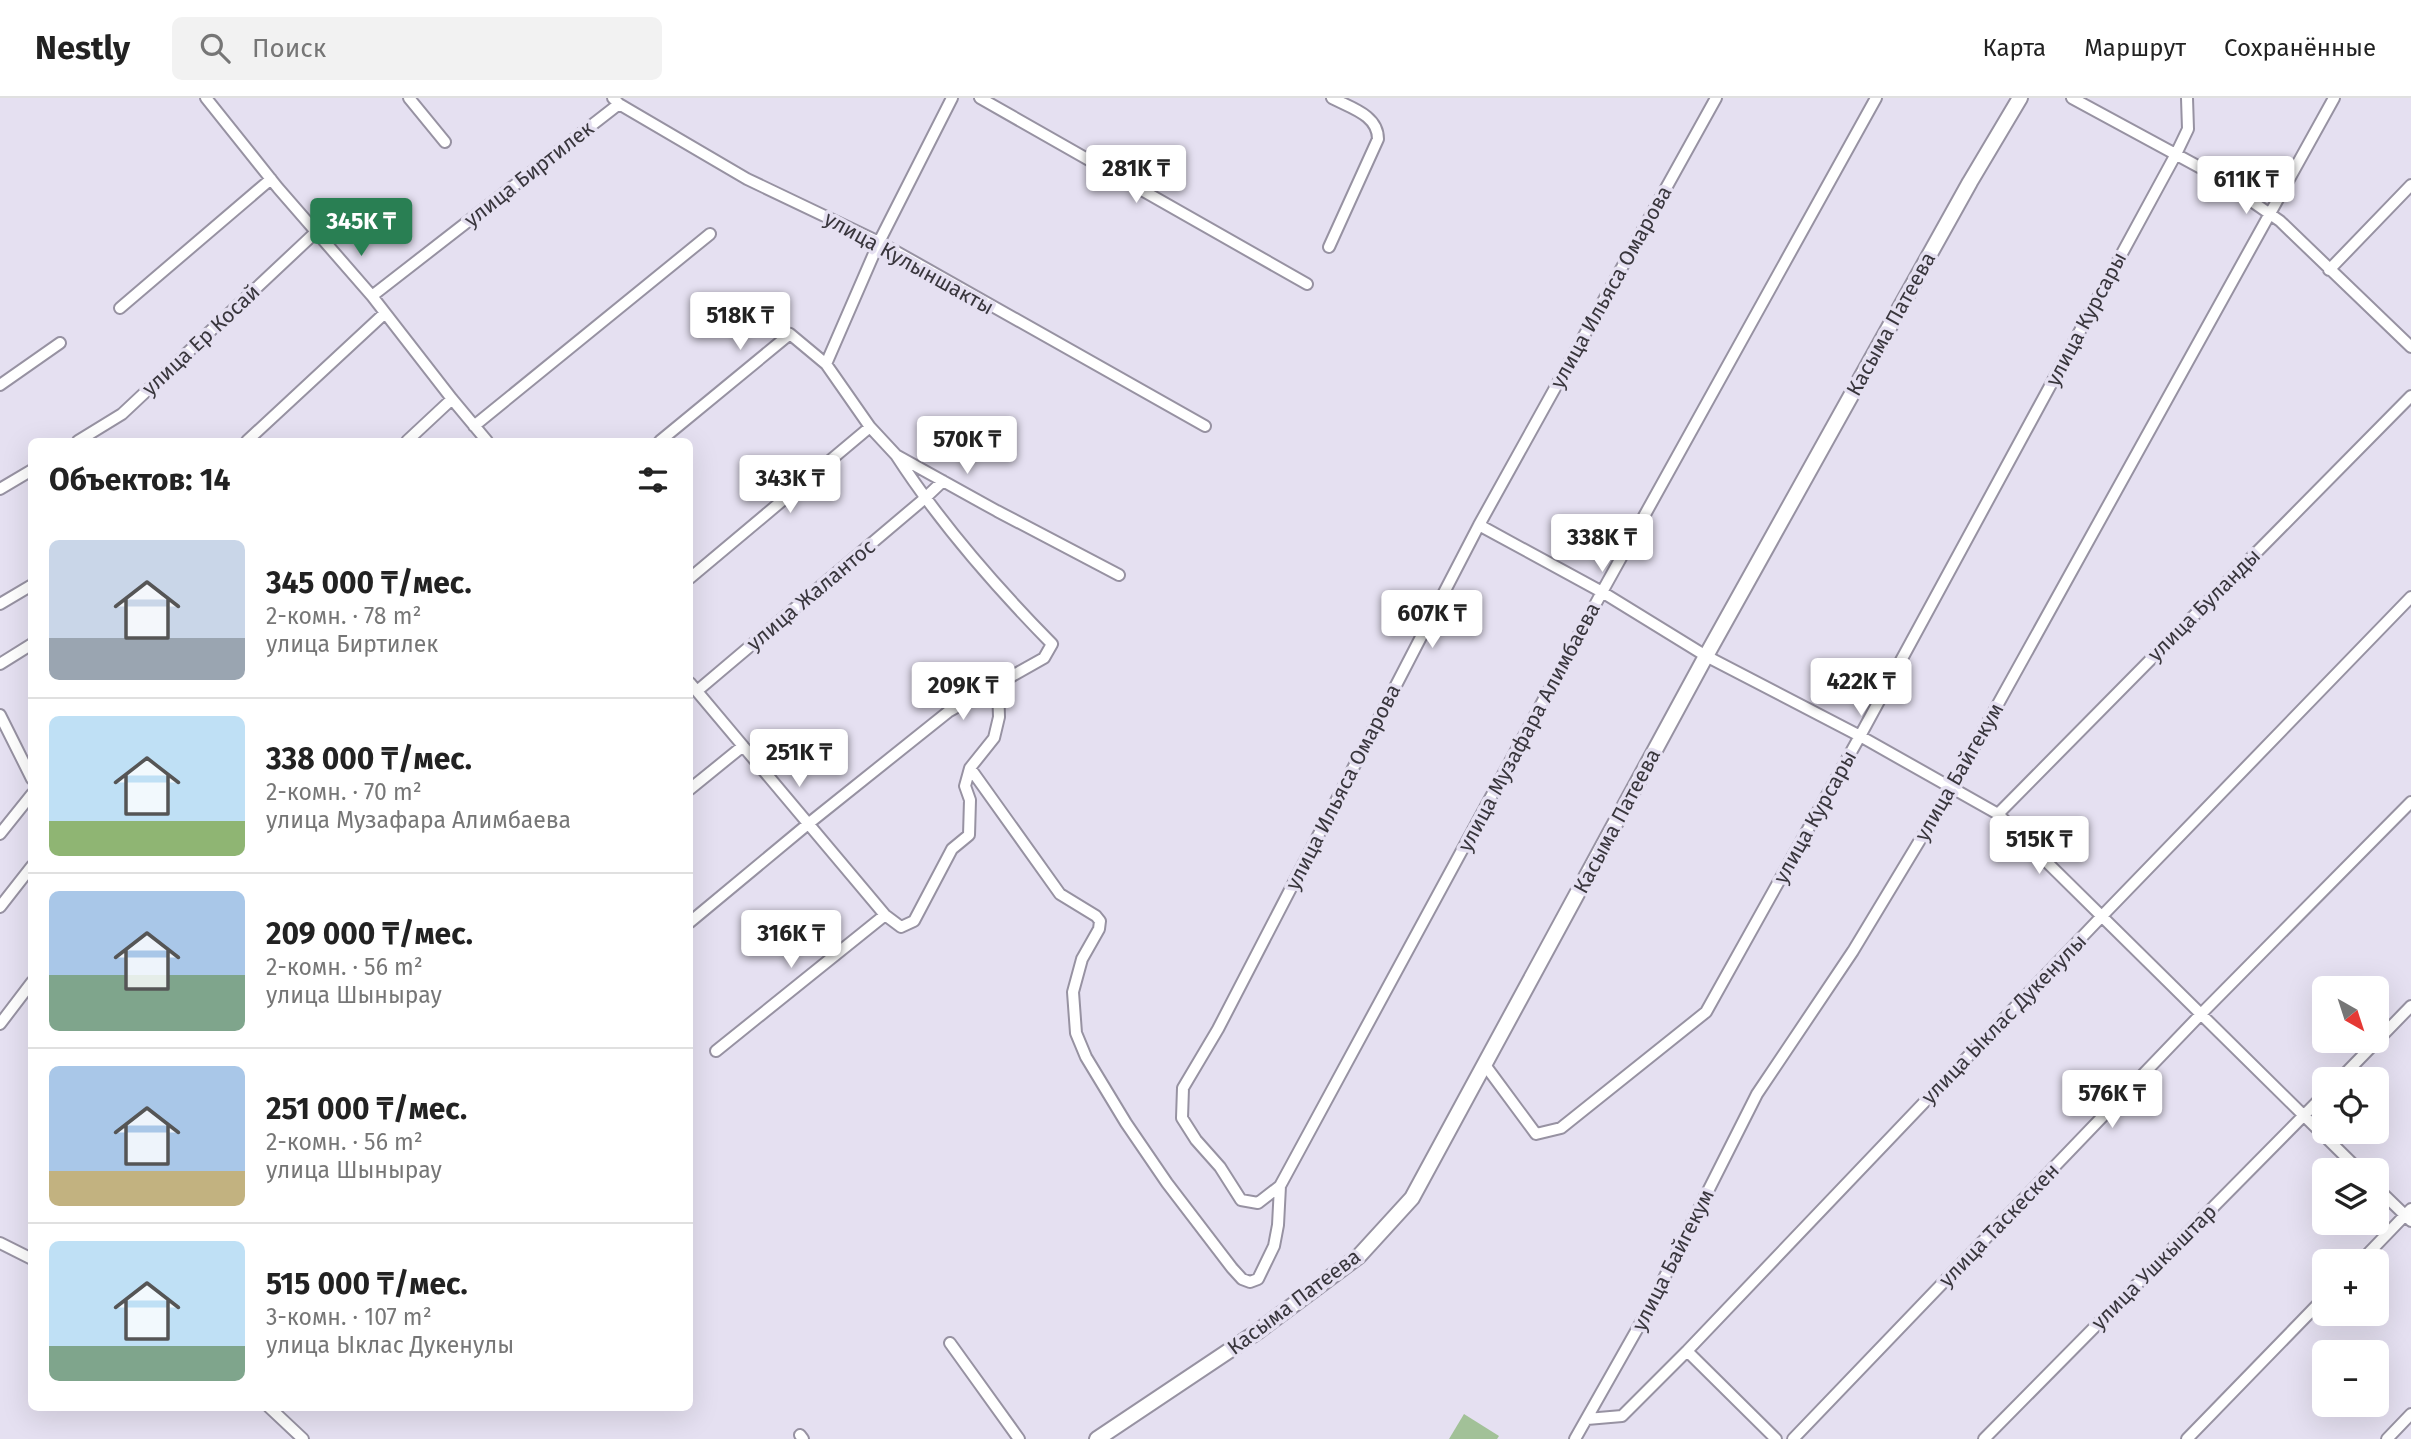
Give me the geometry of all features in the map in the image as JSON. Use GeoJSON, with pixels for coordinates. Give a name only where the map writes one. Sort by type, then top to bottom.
{"type":"FeatureCollection","features":[{"type":"Feature","properties":{"kind":"main road","name":"Касыма Патеева"},"geometry":{"type":"LineString","coordinates":[[1097,1439],[1257,1332],[1359,1256],[1412,1198],[1706,656],[1963,194],[2020,98]]}},
{"type":"Feature","properties":{"kind":"street"},"geometry":{"type":"LineString","coordinates":[[206,98],[271,179],[372,296],[452,400],[485,438]]}},
{"type":"Feature","properties":{"kind":"street"},"geometry":{"type":"LineString","coordinates":[[409,98],[445,142]]}},
{"type":"Feature","properties":{"kind":"street"},"geometry":{"type":"LineString","coordinates":[[827,364],[878,242],[952,98]]}},
{"type":"Feature","properties":{"kind":"street"},"geometry":{"type":"LineString","coordinates":[[980,98],[1307,284]]}},
{"type":"Feature","properties":{"kind":"street"},"geometry":{"type":"LineString","coordinates":[[1329,247],[1378,139],[1378,128],[1372,120],[1332,98]]}},
{"type":"Feature","properties":{"kind":"street","name":"улица Ильяса Омарова"},"geometry":{"type":"LineString","coordinates":[[1258,1203],[1241,1200],[1220,1167],[1196,1140],[1182,1118],[1183,1088],[1218,1029],[1479,525],[1716,98]]}},
{"type":"Feature","properties":{"kind":"street","name":"улица Музафара Алимбаева"},"geometry":{"type":"LineString","coordinates":[[1258,1203],[1280,1186],[1602,592],[1876,98]]}},
{"type":"Feature","properties":{"kind":"street"},"geometry":{"type":"LineString","coordinates":[[2072,98],[2214,175],[2271,214],[2411,347]]}},
{"type":"Feature","properties":{"kind":"street","name":"улица Курсары"},"geometry":{"type":"LineString","coordinates":[[1486,1065],[1536,1134],[1561,1128],[1706,1012],[1860,736],[2176,154],[2189,129],[2187,98]]}},
{"type":"Feature","properties":{"kind":"street","name":"улица Байгекум"},"geometry":{"type":"LineString","coordinates":[[1575,1439],[1648,1310],[1757,1094],[1853,951],[1952,787],[2334,98]]}},
{"type":"Feature","properties":{"kind":"street","name":"улица Кулыншакты"},"geometry":{"type":"LineString","coordinates":[[616,101],[747,179],[878,242],[1205,426]]}},
{"type":"Feature","properties":{"kind":"street","name":"улица Биртилек"},"geometry":{"type":"LineString","coordinates":[[372,296],[616,101]]}},
{"type":"Feature","properties":{"kind":"street"},"geometry":{"type":"LineString","coordinates":[[120,308],[271,179]]}},
{"type":"Feature","properties":{"kind":"street"},"geometry":{"type":"LineString","coordinates":[[2329,270],[2411,185]]}},
{"type":"Feature","properties":{"kind":"street","name":"улица Ер Косай"},"geometry":{"type":"LineString","coordinates":[[83,438],[122,414],[317,231]]}},
{"type":"Feature","properties":{"kind":"street"},"geometry":{"type":"LineString","coordinates":[[474,426],[710,234]]}},
{"type":"Feature","properties":{"kind":"street"},"geometry":{"type":"LineString","coordinates":[[250,438],[385,313]]}},
{"type":"Feature","properties":{"kind":"street"},"geometry":{"type":"LineString","coordinates":[[664,438],[790,334],[827,364],[870,427],[896,455],[925,499],[1024,616],[1052,644],[1044,658],[948,712],[693,920]]}},
{"type":"Feature","properties":{"kind":"street"},"geometry":{"type":"LineString","coordinates":[[0,386],[60,343]]}},
{"type":"Feature","properties":{"kind":"street","name":"улица Буланды"},"geometry":{"type":"LineString","coordinates":[[1998,814],[2411,396]]}},
{"type":"Feature","properties":{"kind":"street"},"geometry":{"type":"LineString","coordinates":[[410,438],[452,400]]}},
{"type":"Feature","properties":{"kind":"street"},"geometry":{"type":"LineString","coordinates":[[693,575],[870,427]]}},
{"type":"Feature","properties":{"kind":"street"},"geometry":{"type":"LineString","coordinates":[[896,455],[1119,575]]}},
{"type":"Feature","properties":{"kind":"street"},"geometry":{"type":"LineString","coordinates":[[0,489],[28,472]]}},
{"type":"Feature","properties":{"kind":"street","name":"улица Жалантос"},"geometry":{"type":"LineString","coordinates":[[693,687],[925,499],[943,481]]}},
{"type":"Feature","properties":{"kind":"street"},"geometry":{"type":"LineString","coordinates":[[1479,525],[1602,592],[1706,656],[1860,736],[1998,814],[2347,1158]]}},
{"type":"Feature","properties":{"kind":"street"},"geometry":{"type":"LineString","coordinates":[[0,604],[28,587]]}},
{"type":"Feature","properties":{"kind":"street","name":"улица Ыклас Дукенулы"},"geometry":{"type":"LineString","coordinates":[[1587,1419],[1622,1416],[2411,597]]}},
{"type":"Feature","properties":{"kind":"street"},"geometry":{"type":"LineString","coordinates":[[0,664],[28,646]]}},
{"type":"Feature","properties":{"kind":"street"},"geometry":{"type":"LineString","coordinates":[[693,687],[885,915],[901,927],[914,921],[952,849],[969,835],[970,800],[965,786],[970,768],[994,738],[999,716],[998,685]]}},
{"type":"Feature","properties":{"kind":"street"},"geometry":{"type":"LineString","coordinates":[[0,715],[28,771]]}},
{"type":"Feature","properties":{"kind":"street"},"geometry":{"type":"LineString","coordinates":[[693,787],[743,746]]}},
{"type":"Feature","properties":{"kind":"street"},"geometry":{"type":"LineString","coordinates":[[970,768],[1060,894],[1100,921],[1099,929],[1082,959],[1073,992],[1076,1033],[1086,1058],[1167,1183],[1237,1274],[1250,1282],[1258,1279],[1274,1246],[1280,1186]]}},
{"type":"Feature","properties":{"kind":"street"},"geometry":{"type":"LineString","coordinates":[[0,834],[28,799]]}},
{"type":"Feature","properties":{"kind":"street","name":"улица Таскескен"},"geometry":{"type":"LineString","coordinates":[[1793,1439],[2202,1013],[2411,802]]}},
{"type":"Feature","properties":{"kind":"street"},"geometry":{"type":"LineString","coordinates":[[0,907],[28,871]]}},
{"type":"Feature","properties":{"kind":"street"},"geometry":{"type":"LineString","coordinates":[[716,1051],[885,915]]}},
{"type":"Feature","properties":{"kind":"street"},"geometry":{"type":"LineString","coordinates":[[0,1024],[28,987]]}},
{"type":"Feature","properties":{"kind":"street"},"geometry":{"type":"LineString","coordinates":[[2352,1067],[2411,1006]]}},
{"type":"Feature","properties":{"kind":"street","name":"улица Ушкыштар"},"geometry":{"type":"LineString","coordinates":[[1984,1439],[2312,1107]]}},
{"type":"Feature","properties":{"kind":"street"},"geometry":{"type":"LineString","coordinates":[[2374,1249],[2409,1215],[2389,1198]]}},
{"type":"Feature","properties":{"kind":"street"},"geometry":{"type":"LineString","coordinates":[[0,1243],[28,1257]]}},
{"type":"Feature","properties":{"kind":"street"},"geometry":{"type":"LineString","coordinates":[[2187,1439],[2312,1310]]}},
{"type":"Feature","properties":{"kind":"street"},"geometry":{"type":"LineString","coordinates":[[950,1342],[1019,1439]]}},
{"type":"Feature","properties":{"kind":"street"},"geometry":{"type":"LineString","coordinates":[[1687,1351],[1776,1439]]}},
{"type":"Feature","properties":{"kind":"street"},"geometry":{"type":"LineString","coordinates":[[273,1411],[303,1439]]}},
{"type":"Feature","properties":{"kind":"street"},"geometry":{"type":"LineString","coordinates":[[2387,1439],[2411,1415]]}},
{"type":"Feature","properties":{"kind":"green space"},"geometry":{"type":"Polygon","coordinates":[[[1464,1414],[1499,1436],[1497,1439],[1449,1439],[1464,1414]]]}}]}
